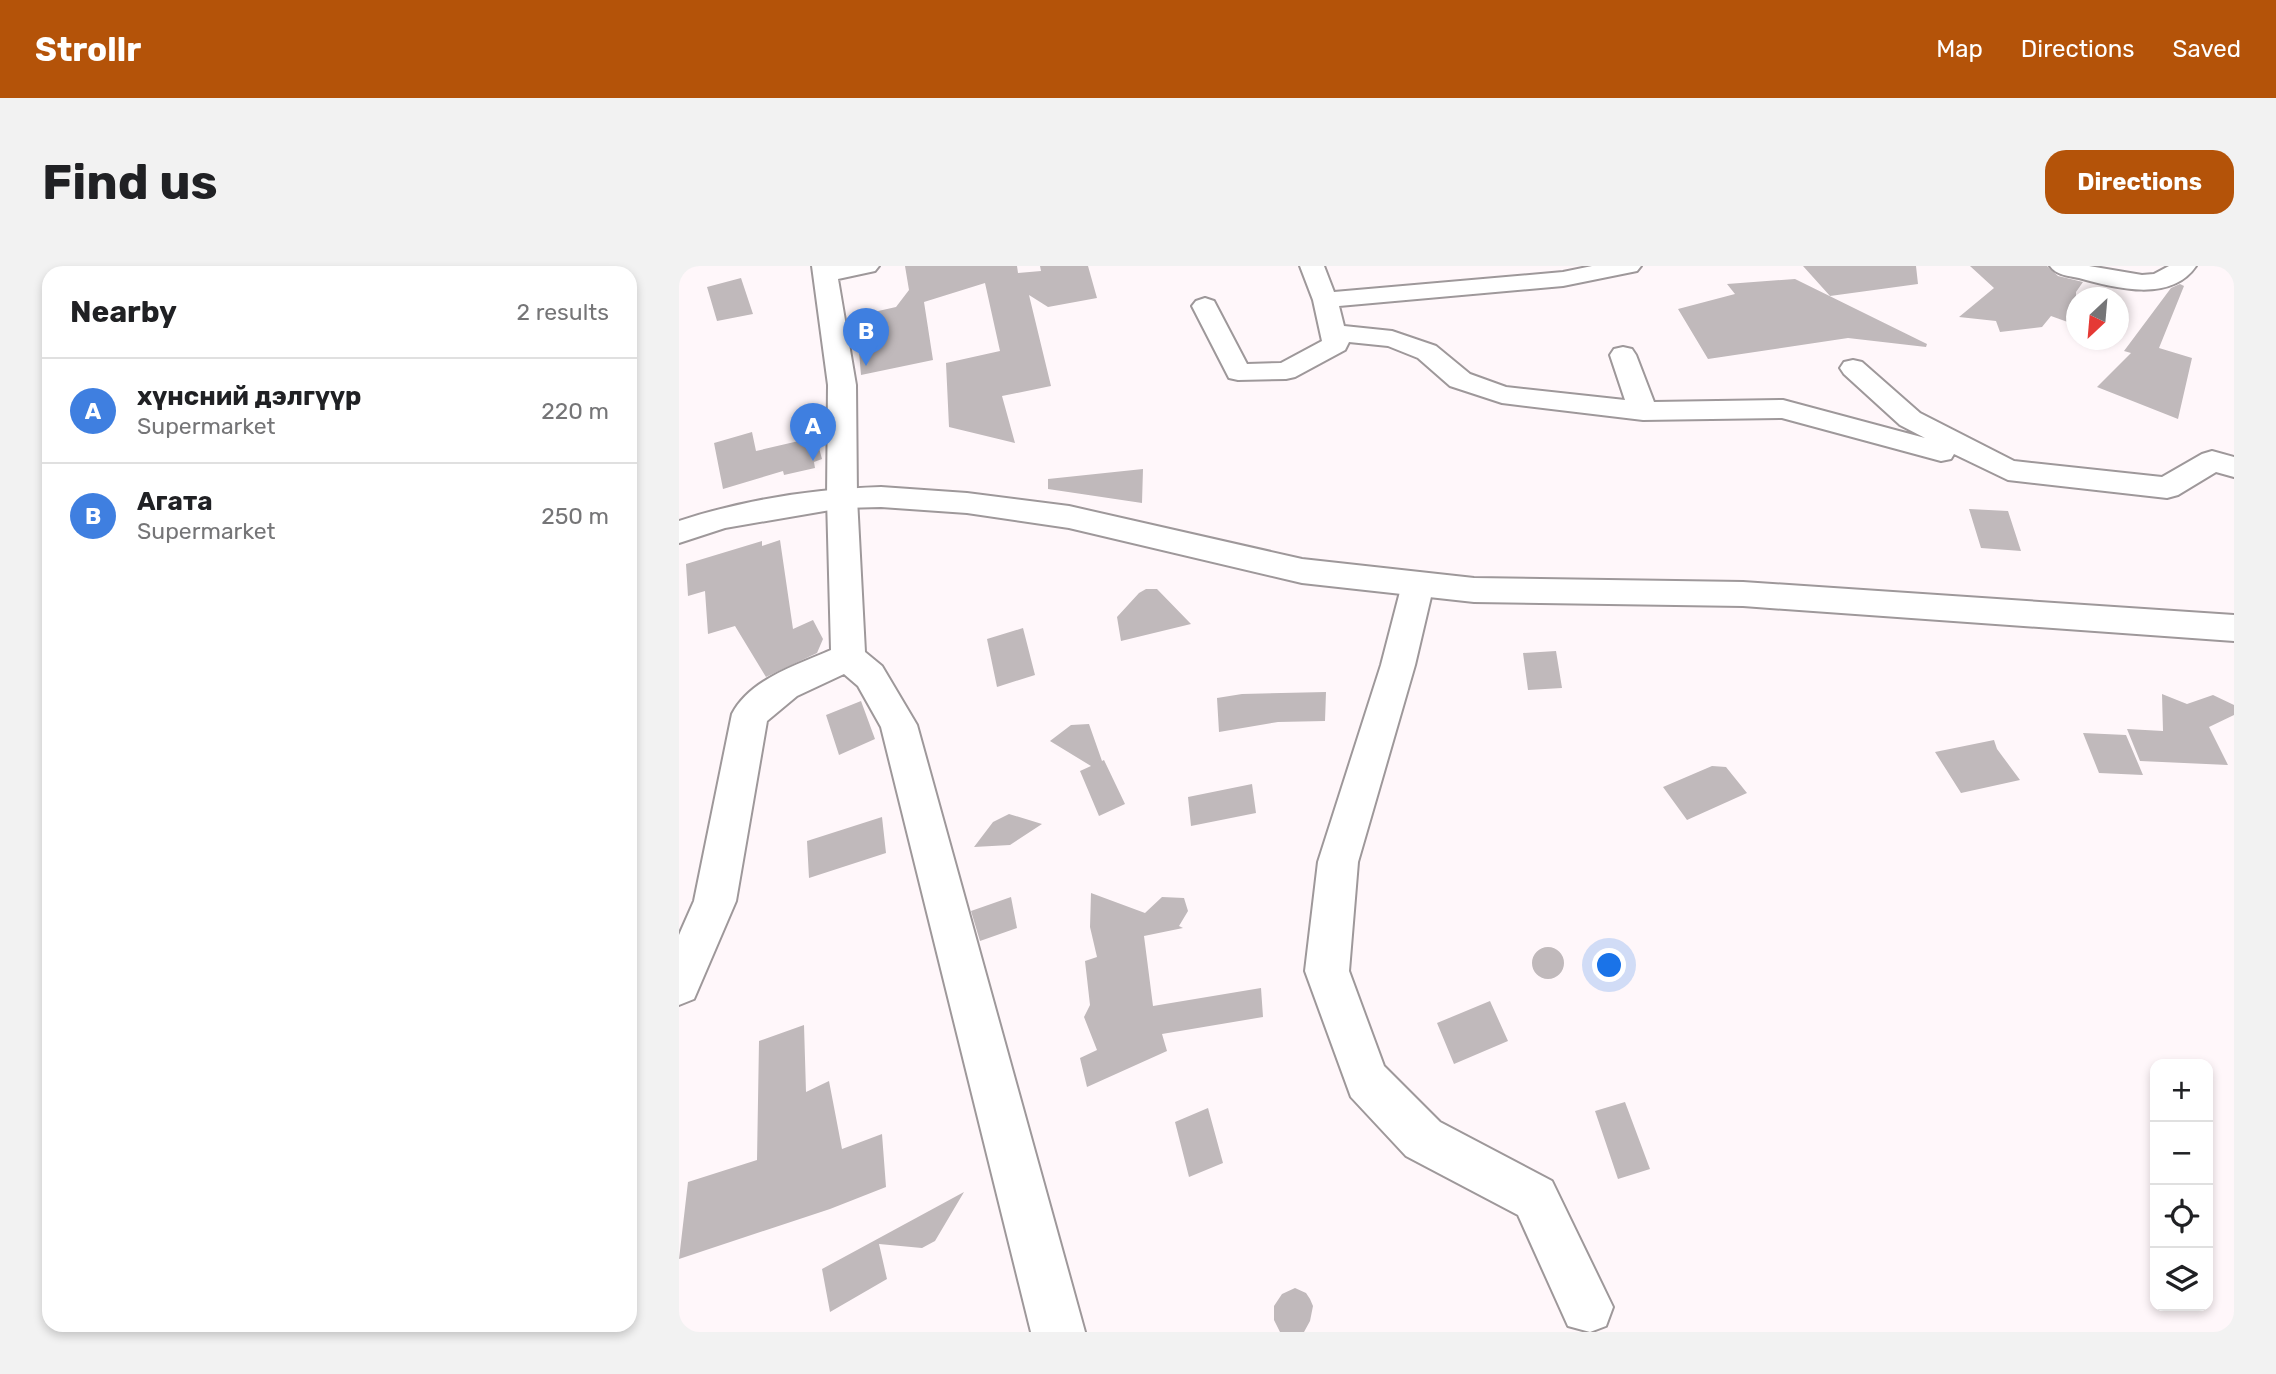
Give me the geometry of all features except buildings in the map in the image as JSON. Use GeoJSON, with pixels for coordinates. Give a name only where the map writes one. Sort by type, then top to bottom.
{"type":"FeatureCollection","features":[{"type":"Feature","properties":{"kind":"street"},"geometry":{"type":"LineString","coordinates":[[867,266],[824,270],[842,385],[842,498],[848,657],[870,676],[899,725],[1058,1332]]}},
{"type":"Feature","properties":{"kind":"street"},"geometry":{"type":"LineString","coordinates":[[1205,306],[1238,372],[1286,370],[1336,344],[1325,300],[1312,266]]}},
{"type":"Feature","properties":{"kind":"street"},"geometry":{"type":"LineString","coordinates":[[1325,300],[1563,279],[1629,266]]}},
{"type":"Feature","properties":{"kind":"street"},"geometry":{"type":"LineString","coordinates":[[2061,266],[2148,283],[2178,274],[2184,266]]}},
{"type":"Feature","properties":{"kind":"street"},"geometry":{"type":"LineString","coordinates":[[1333,333],[1392,339],[1427,352],[1460,380],[1502,394],[1643,411],[1783,409],[2008,470],[2167,488],[2213,461],[2234,467]]}},
{"type":"Feature","properties":{"kind":"street"},"geometry":{"type":"LineString","coordinates":[[1622,355],[1643,411]]}},
{"type":"Feature","properties":{"kind":"street"},"geometry":{"type":"LineString","coordinates":[[1853,368],[1910,419],[2008,470]]}},
{"type":"Feature","properties":{"kind":"street"},"geometry":{"type":"LineString","coordinates":[[679,532],[722,518],[842,498],[881,497],[967,503],[1069,517],[1302,571],[1474,590],[1742,594],[2234,628]]}},
{"type":"Feature","properties":{"kind":"street"},"geometry":{"type":"LineString","coordinates":[[1418,584],[1398,666],[1338,862],[1327,971],[1367,1081],[1423,1139],[1535,1198],[1587,1307]]}},
{"type":"Feature","properties":{"kind":"street"},"geometry":{"type":"LineString","coordinates":[[679,984],[715,901],[750,714],[784,686],[848,657]]}},
{"type":"Feature","properties":{"kind":"place","name":"Агата"},"geometry":{"type":"Point","coordinates":[866,366]}},
{"type":"Feature","properties":{"kind":"place","name":"хүнсний дэлгүүр"},"geometry":{"type":"Point","coordinates":[813,461]}}]}
